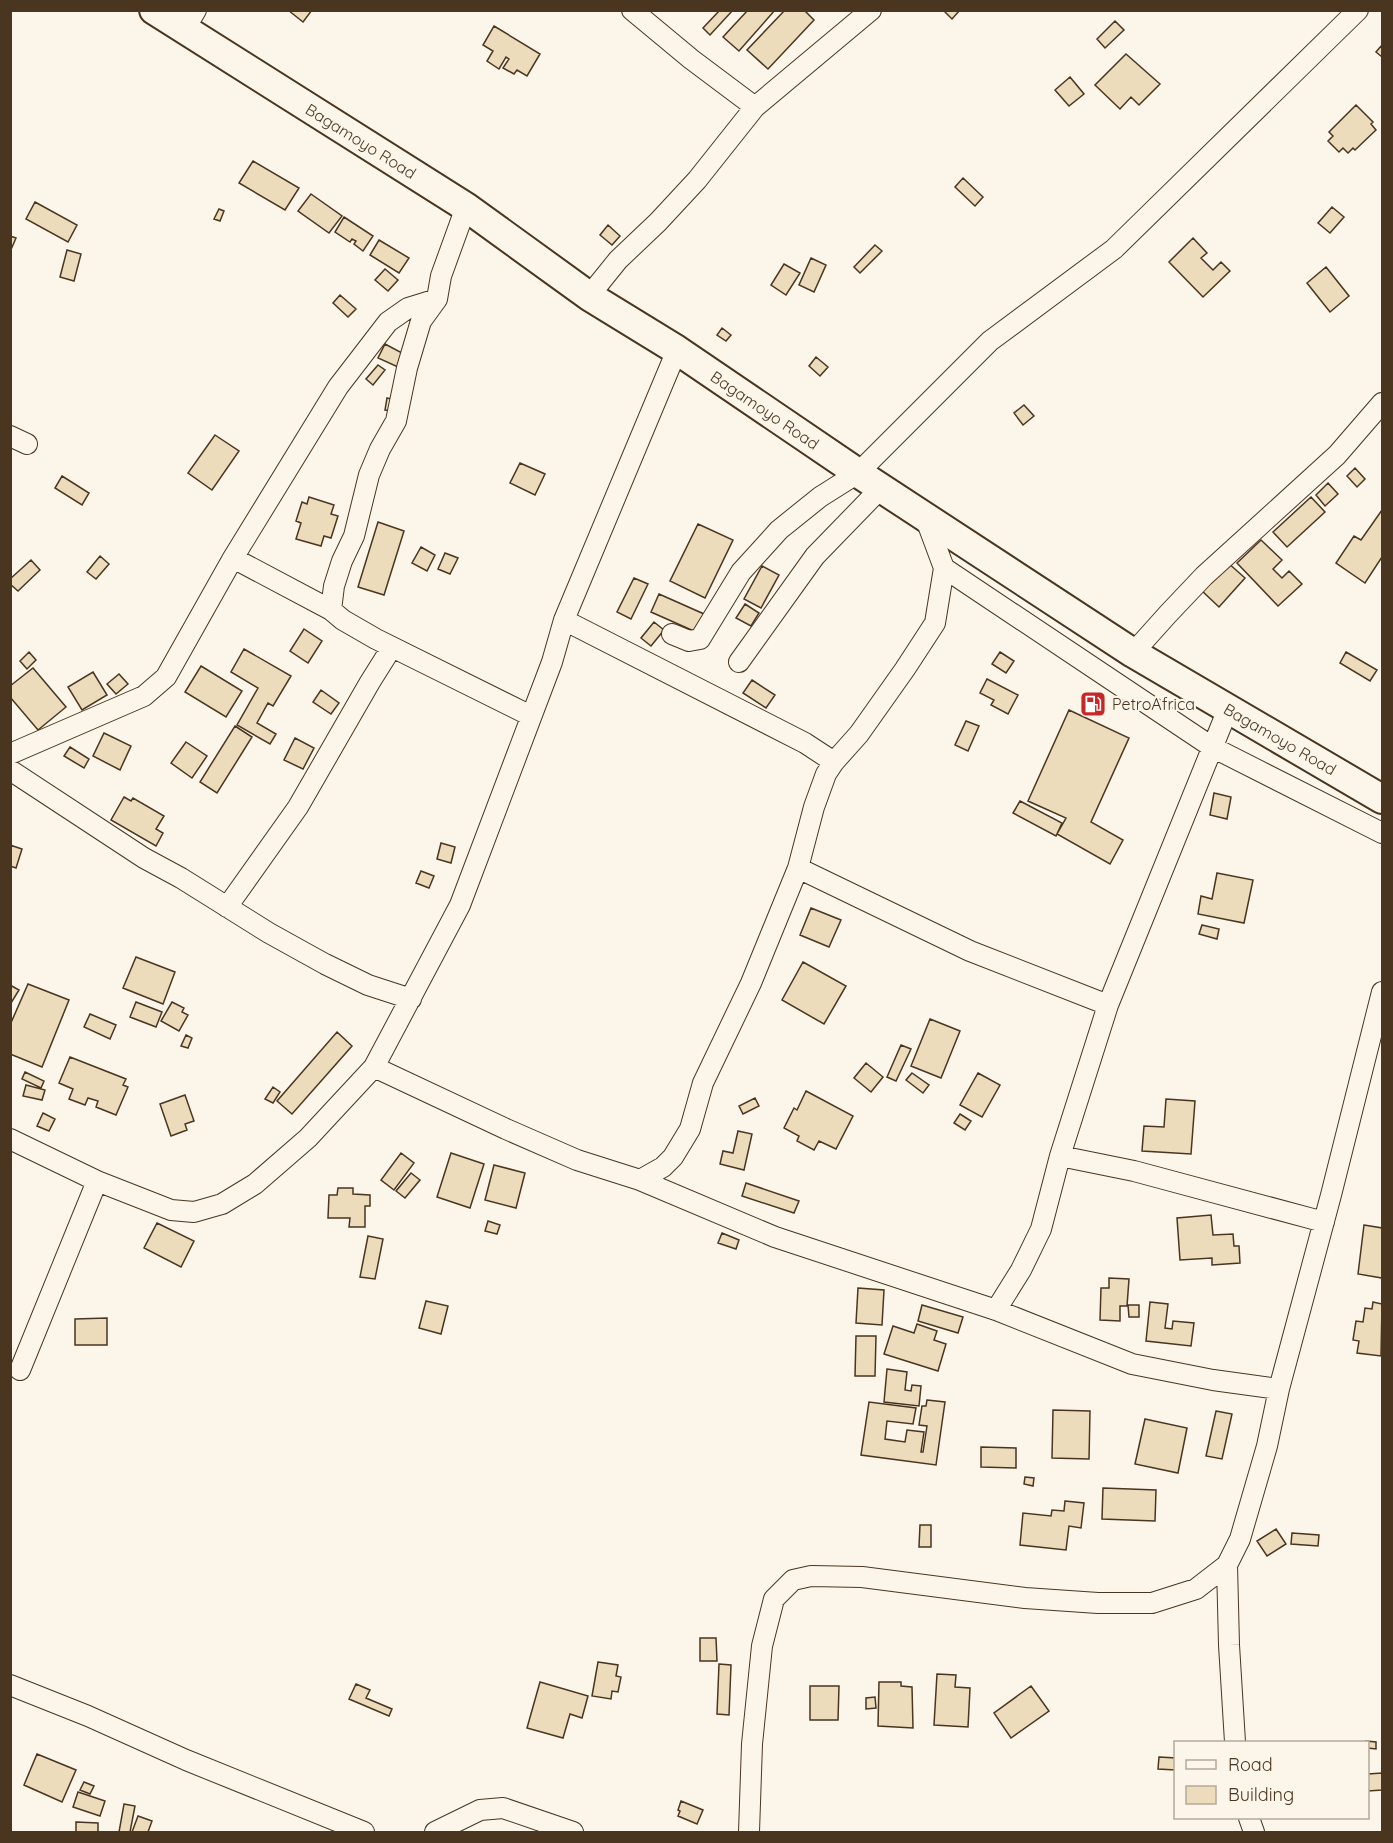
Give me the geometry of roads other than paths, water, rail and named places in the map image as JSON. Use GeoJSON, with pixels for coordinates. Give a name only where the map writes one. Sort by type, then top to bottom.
{"type":"FeatureCollection","features":[{"type":"Feature","properties":{"kind":"highway","name":"Bagamoyo Road"},"geometry":{"type":"LineString","coordinates":[[154,10],[190,20],[466,207],[589,296],[677,350],[869,481],[1133,653],[1383,799]]}},
{"type":"Feature","properties":{"kind":"street"},"geometry":{"type":"LineString","coordinates":[[632,10],[691,59],[755,107]]}},
{"type":"Feature","properties":{"kind":"street"},"geometry":{"type":"LineString","coordinates":[[589,296],[618,260],[698,180],[755,107],[871,10]]}},
{"type":"Feature","properties":{"kind":"street"},"geometry":{"type":"LineString","coordinates":[[739,662],[869,481],[990,341],[1113,249],[1358,10]]}},
{"type":"Feature","properties":{"kind":"street"},"geometry":{"type":"LineString","coordinates":[[331,610],[334,586],[342,561],[354,536],[369,475],[396,421],[407,368],[421,321],[437,299],[441,276],[466,207]]}},
{"type":"Feature","properties":{"kind":"street"},"geometry":{"type":"LineString","coordinates":[[10,754],[144,696],[166,677],[233,558],[338,387],[388,322],[408,308],[437,299]]}},
{"type":"Feature","properties":{"kind":"street"},"geometry":{"type":"LineString","coordinates":[[10,1139],[97,1181],[171,1210],[194,1212],[222,1204],[255,1184],[308,1138],[374,1067],[460,905],[552,662],[564,620],[677,350]]}},
{"type":"Feature","properties":{"kind":"street"},"geometry":{"type":"LineString","coordinates":[[1133,653],[1204,576],[1337,455],[1383,403]]}},
{"type":"Feature","properties":{"kind":"street"},"geometry":{"type":"LineString","coordinates":[[672,634],[689,641],[700,639],[741,572],[779,530],[820,497],[869,481]]}},
{"type":"Feature","properties":{"kind":"street"},"geometry":{"type":"LineString","coordinates":[[640,1180],[663,1167],[682,1145],[690,1129],[704,1083],[752,983],[798,868],[820,788],[834,762],[865,725],[935,623],[944,568],[925,517]]}},
{"type":"Feature","properties":{"kind":"street"},"geometry":{"type":"LineString","coordinates":[[233,558],[331,610],[343,621],[392,647],[531,716]]}},
{"type":"Feature","properties":{"kind":"street"},"geometry":{"type":"LineString","coordinates":[[944,568],[1212,747],[1383,833]]}},
{"type":"Feature","properties":{"kind":"street"},"geometry":{"type":"LineString","coordinates":[[564,620],[805,743],[834,762]]}},
{"type":"Feature","properties":{"kind":"street"},"geometry":{"type":"LineString","coordinates":[[227,907],[298,807],[392,647]]}},
{"type":"Feature","properties":{"kind":"street"},"geometry":{"type":"LineString","coordinates":[[996,1310],[1021,1270],[1041,1229],[1060,1156],[1108,1005],[1227,709]]}},
{"type":"Feature","properties":{"kind":"street"},"geometry":{"type":"LineString","coordinates":[[10,770],[144,858],[325,964],[368,985],[411,999]]}},
{"type":"Feature","properties":{"kind":"street"},"geometry":{"type":"LineString","coordinates":[[798,868],[970,951],[1108,1005]]}},
{"type":"Feature","properties":{"kind":"street"},"geometry":{"type":"LineString","coordinates":[[749,1833],[752,1744],[762,1646],[774,1599],[793,1580],[811,1576],[862,1577],[1024,1598],[1098,1603],[1152,1603],[1196,1589],[1227,1565],[1240,1539],[1267,1446],[1279,1389],[1383,992]]}},
{"type":"Feature","properties":{"kind":"street"},"geometry":{"type":"LineString","coordinates":[[374,1067],[577,1160],[640,1180],[775,1237],[996,1310],[1131,1364],[1213,1380],[1279,1389]]}},
{"type":"Feature","properties":{"kind":"street"},"geometry":{"type":"LineString","coordinates":[[1060,1156],[1134,1171],[1324,1222]]}},
{"type":"Feature","properties":{"kind":"street"},"geometry":{"type":"LineString","coordinates":[[20,1370],[97,1181]]}},
{"type":"Feature","properties":{"kind":"street"},"geometry":{"type":"LineString","coordinates":[[1227,1565],[1235,1741]]}},
{"type":"Feature","properties":{"kind":"street"},"geometry":{"type":"LineString","coordinates":[[10,1685],[364,1833]]}},
{"type":"Feature","properties":{"kind":"street"},"geometry":{"type":"LineString","coordinates":[[435,1833],[480,1810],[503,1808],[573,1833]]}},
{"type":"Feature","properties":{"kind":"place","name":"PetroAfrica"},"geometry":{"type":"Point","coordinates":[1093,704]}}]}
